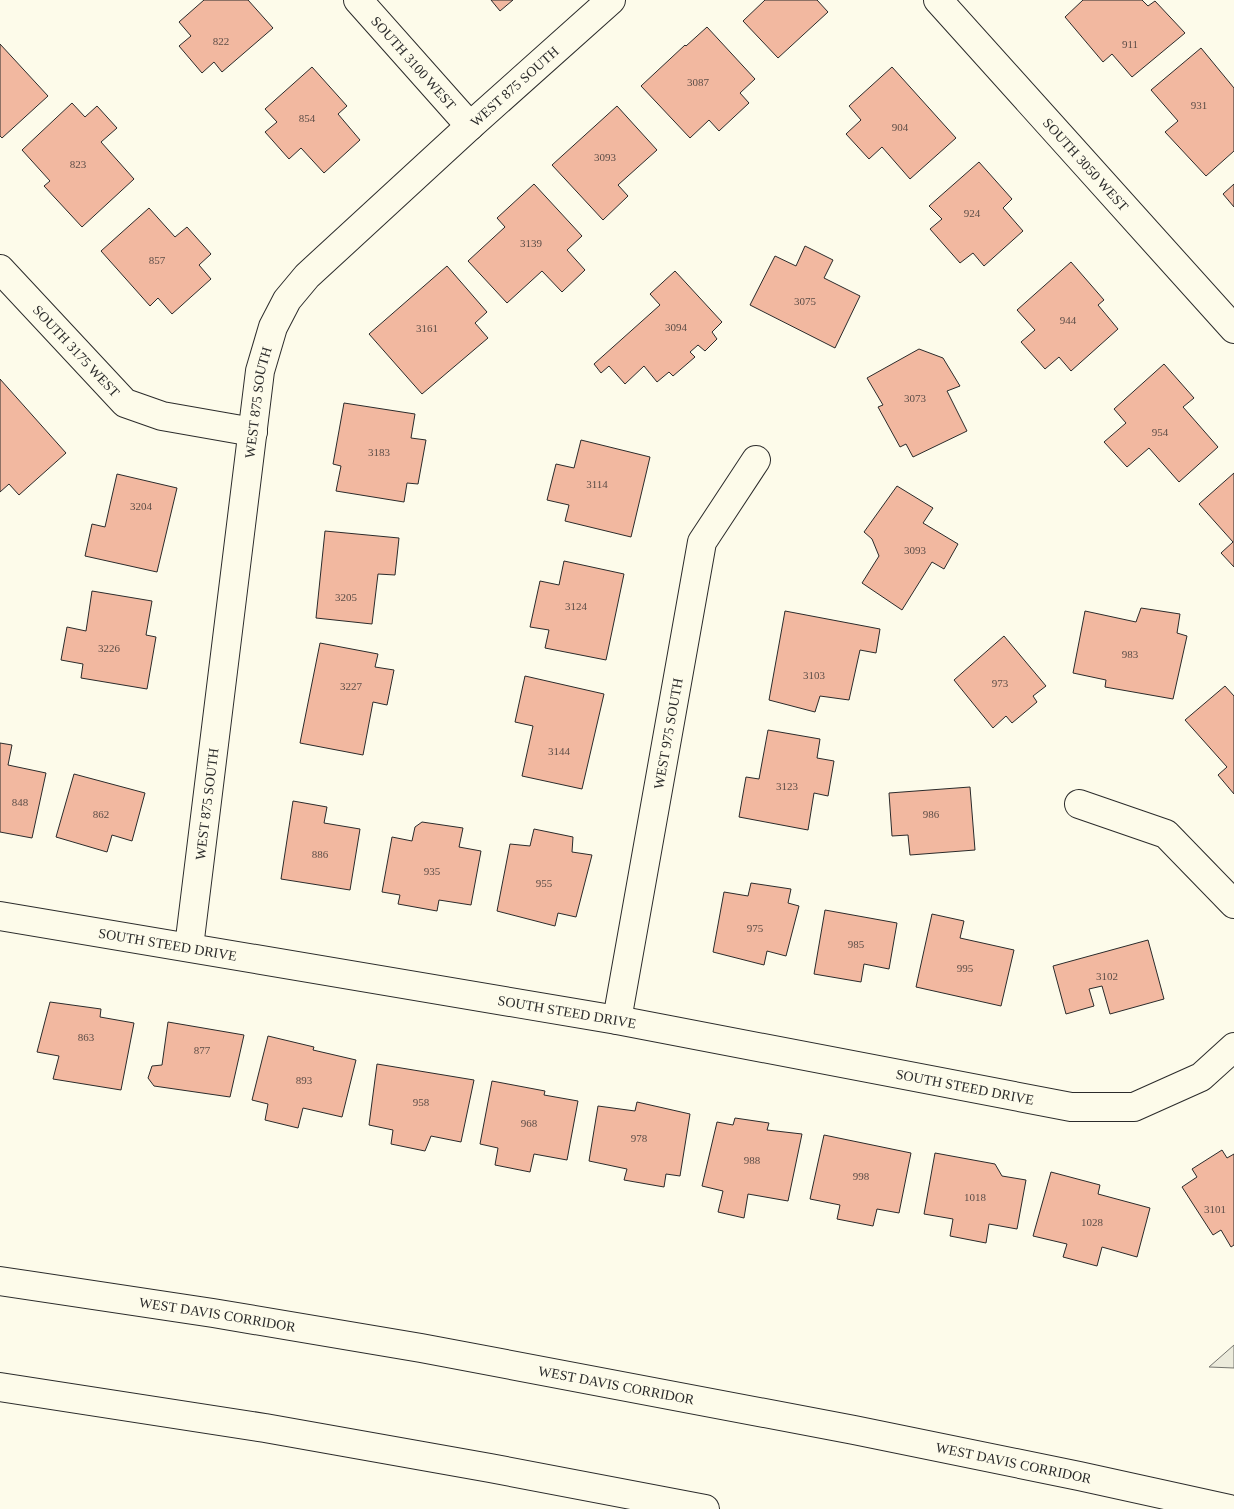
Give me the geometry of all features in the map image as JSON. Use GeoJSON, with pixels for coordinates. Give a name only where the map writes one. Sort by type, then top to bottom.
{"type":"FeatureCollection","features":[{"type":"Feature","properties":{"kind":"main road","name":"SOUTH 3100 WEST"},"geometry":{"type":"LineString","coordinates":[[358,0],[470,126]]}},
{"type":"Feature","properties":{"kind":"main road","name":"WEST 875 SOUTH"},"geometry":{"type":"LineString","coordinates":[[189,947],[260,371],[273,327],[287,300],[307,276],[611,0]]}},
{"type":"Feature","properties":{"kind":"main road","name":"SOUTH 3050 WEST"},"geometry":{"type":"LineString","coordinates":[[938,0],[1234,329]]}},
{"type":"Feature","properties":{"kind":"main road","name":"SOUTH 3175 WEST"},"geometry":{"type":"LineString","coordinates":[[0,269],[125,403],[162,416],[253,432]]}},
{"type":"Feature","properties":{"kind":"main road","name":"WEST 975 SOUTH"},"geometry":{"type":"LineString","coordinates":[[617,1020],[702,542],[756,460]]}},
{"type":"Feature","properties":{"kind":"main road"},"geometry":{"type":"LineString","coordinates":[[1079,804],[1166,834],[1234,904]]}},
{"type":"Feature","properties":{"kind":"main road","name":"SOUTH STEED DRIVE"},"geometry":{"type":"LineString","coordinates":[[0,916],[617,1020],[1071,1107],[1134,1107],[1201,1077],[1234,1047]]}},
{"type":"Feature","properties":{"kind":"main road","name":"WEST DAVIS CORRIDOR"},"geometry":{"type":"LineString","coordinates":[[0,1281],[213,1313],[421,1348],[854,1430],[1070,1474],[1228,1509]]}},
{"type":"Feature","properties":{"kind":"main road"},"geometry":{"type":"LineString","coordinates":[[0,1387],[284,1432],[500,1470],[704,1509]]}},
{"type":"Feature","properties":{"kind":"shaded area"},"geometry":{"type":"Polygon","coordinates":[[[1234,1345],[1234,1368],[1209,1367],[1234,1345]]]}},
{"type":"Feature","properties":{"kind":"building"},"geometry":{"type":"Polygon","coordinates":[[[204,0],[248,0],[273,28],[222,72],[214,62],[202,73],[179,46],[191,36],[179,22],[204,0]]]}},
{"type":"Feature","properties":{"kind":"building"},"geometry":{"type":"Polygon","coordinates":[[[491,0],[513,0],[500,11],[491,0]]]}},
{"type":"Feature","properties":{"kind":"building"},"geometry":{"type":"Polygon","coordinates":[[[765,0],[817,0],[828,12],[778,58],[743,21],[765,0]]]}},
{"type":"Feature","properties":{"kind":"building"},"geometry":{"type":"Polygon","coordinates":[[[1083,0],[1142,0],[1148,6],[1155,1],[1185,33],[1132,77],[1112,54],[1103,62],[1065,17],[1083,0]]]}},
{"type":"Feature","properties":{"kind":"building"},"geometry":{"type":"Polygon","coordinates":[[[707,27],[755,79],[740,93],[749,103],[719,131],[709,120],[690,138],[641,86],[707,27]]]}},
{"type":"Feature","properties":{"kind":"building"},"geometry":{"type":"Polygon","coordinates":[[[0,44],[48,96],[2,138],[0,136],[0,44]]]}},
{"type":"Feature","properties":{"kind":"building"},"geometry":{"type":"Polygon","coordinates":[[[1201,48],[1234,88],[1234,151],[1206,176],[1165,132],[1178,121],[1151,90],[1201,48]]]}},
{"type":"Feature","properties":{"kind":"building"},"geometry":{"type":"Polygon","coordinates":[[[312,67],[347,106],[338,114],[360,140],[324,173],[301,148],[289,159],[265,132],[277,122],[265,109],[312,67]]]}},
{"type":"Feature","properties":{"kind":"building"},"geometry":{"type":"Polygon","coordinates":[[[892,67],[956,138],[910,179],[882,147],[869,159],[846,134],[861,120],[849,106],[892,67]]]}},
{"type":"Feature","properties":{"kind":"building"},"geometry":{"type":"Polygon","coordinates":[[[72,103],[85,117],[97,106],[117,128],[101,142],[134,179],[82,227],[44,186],[50,181],[22,150],[72,103]]]}},
{"type":"Feature","properties":{"kind":"building"},"geometry":{"type":"Polygon","coordinates":[[[617,106],[657,150],[618,185],[628,196],[603,220],[552,165],[617,106]]]}},
{"type":"Feature","properties":{"kind":"building"},"geometry":{"type":"Polygon","coordinates":[[[979,162],[1012,199],[1003,208],[1023,231],[984,266],[973,253],[960,263],[930,229],[942,219],[929,206],[979,162]]]}},
{"type":"Feature","properties":{"kind":"building"},"geometry":{"type":"Polygon","coordinates":[[[534,184],[582,236],[567,250],[585,270],[562,292],[542,271],[507,303],[468,261],[505,227],[497,218],[534,184]]]}},
{"type":"Feature","properties":{"kind":"building"},"geometry":{"type":"Polygon","coordinates":[[[1234,184],[1234,207],[1223,194],[1234,184]]]}},
{"type":"Feature","properties":{"kind":"building"},"geometry":{"type":"Polygon","coordinates":[[[149,208],[175,237],[187,227],[211,254],[199,265],[211,279],[172,314],[158,298],[150,306],[101,251],[149,208]]]}},
{"type":"Feature","properties":{"kind":"building"},"geometry":{"type":"Polygon","coordinates":[[[805,246],[833,260],[824,278],[860,296],[835,348],[750,305],[775,256],[796,266],[805,246]]]}},
{"type":"Feature","properties":{"kind":"building"},"geometry":{"type":"Polygon","coordinates":[[[1071,262],[1104,300],[1098,305],[1118,329],[1071,371],[1059,357],[1045,369],[1021,342],[1035,330],[1017,310],[1071,262]]]}},
{"type":"Feature","properties":{"kind":"building"},"geometry":{"type":"Polygon","coordinates":[[[447,266],[487,312],[475,323],[488,338],[422,394],[369,334],[447,266]]]}},
{"type":"Feature","properties":{"kind":"building"},"geometry":{"type":"Polygon","coordinates":[[[675,271],[722,322],[712,332],[717,339],[705,351],[698,345],[690,352],[695,357],[673,376],[669,372],[657,382],[644,366],[625,384],[609,366],[601,373],[594,364],[660,305],[650,294],[675,271]]]}},
{"type":"Feature","properties":{"kind":"building"},"geometry":{"type":"Polygon","coordinates":[[[919,349],[943,358],[960,386],[947,391],[967,431],[913,457],[906,444],[900,447],[878,407],[883,405],[867,378],[919,349]]]}},
{"type":"Feature","properties":{"kind":"building"},"geometry":{"type":"Polygon","coordinates":[[[1164,364],[1194,398],[1183,407],[1218,447],[1179,482],[1149,448],[1127,467],[1104,442],[1126,423],[1114,409],[1164,364]]]}},
{"type":"Feature","properties":{"kind":"building"},"geometry":{"type":"Polygon","coordinates":[[[0,379],[66,453],[19,495],[9,484],[0,492],[0,379]]]}},
{"type":"Feature","properties":{"kind":"building"},"geometry":{"type":"Polygon","coordinates":[[[344,403],[415,414],[411,438],[426,440],[418,484],[407,483],[404,502],[336,491],[341,466],[333,464],[344,403]]]}},
{"type":"Feature","properties":{"kind":"building"},"geometry":{"type":"Polygon","coordinates":[[[581,440],[650,457],[631,537],[565,521],[569,505],[547,500],[556,464],[574,468],[581,440]]]}},
{"type":"Feature","properties":{"kind":"building"},"geometry":{"type":"Polygon","coordinates":[[[1234,473],[1234,567],[1221,553],[1233,542],[1199,504],[1234,473]]]}},
{"type":"Feature","properties":{"kind":"building"},"geometry":{"type":"Polygon","coordinates":[[[117,474],[177,488],[157,572],[85,556],[92,524],[105,527],[117,474]]]}},
{"type":"Feature","properties":{"kind":"building"},"geometry":{"type":"Polygon","coordinates":[[[897,486],[933,508],[923,523],[958,544],[944,569],[932,562],[902,610],[862,583],[879,556],[872,539],[864,532],[897,486]]]}},
{"type":"Feature","properties":{"kind":"building"},"geometry":{"type":"Polygon","coordinates":[[[325,531],[399,538],[395,575],[378,574],[372,624],[316,618],[325,531]]]}},
{"type":"Feature","properties":{"kind":"building"},"geometry":{"type":"Polygon","coordinates":[[[564,561],[624,574],[606,660],[545,648],[549,630],[530,627],[540,581],[559,585],[564,561]]]}},
{"type":"Feature","properties":{"kind":"building"},"geometry":{"type":"Polygon","coordinates":[[[92,591],[152,601],[146,635],[156,637],[147,689],[81,678],[83,664],[61,660],[67,627],[86,631],[92,591]]]}},
{"type":"Feature","properties":{"kind":"building"},"geometry":{"type":"Polygon","coordinates":[[[1141,608],[1180,614],[1177,633],[1187,636],[1173,699],[1105,687],[1106,680],[1073,673],[1085,611],[1136,622],[1141,608]]]}},
{"type":"Feature","properties":{"kind":"building"},"geometry":{"type":"Polygon","coordinates":[[[785,611],[880,629],[876,653],[860,650],[849,700],[820,696],[815,712],[769,700],[785,611]]]}},
{"type":"Feature","properties":{"kind":"building"},"geometry":{"type":"Polygon","coordinates":[[[1004,636],[1046,686],[1033,696],[1037,702],[1012,723],[1006,716],[993,728],[954,680],[1004,636]]]}},
{"type":"Feature","properties":{"kind":"building"},"geometry":{"type":"Polygon","coordinates":[[[320,643],[378,654],[375,667],[394,670],[387,705],[373,702],[363,755],[300,743],[320,643]]]}},
{"type":"Feature","properties":{"kind":"building"},"geometry":{"type":"Polygon","coordinates":[[[525,676],[604,694],[582,789],[522,776],[533,726],[515,722],[525,676]]]}},
{"type":"Feature","properties":{"kind":"building"},"geometry":{"type":"Polygon","coordinates":[[[1225,686],[1234,696],[1234,794],[1218,775],[1227,767],[1185,720],[1225,686]]]}},
{"type":"Feature","properties":{"kind":"building"},"geometry":{"type":"Polygon","coordinates":[[[768,730],[820,739],[817,758],[834,761],[828,796],[814,793],[808,830],[739,817],[746,777],[759,779],[768,730]]]}},
{"type":"Feature","properties":{"kind":"building"},"geometry":{"type":"Polygon","coordinates":[[[0,743],[12,745],[8,765],[46,773],[32,838],[0,832],[0,743]]]}},
{"type":"Feature","properties":{"kind":"building"},"geometry":{"type":"Polygon","coordinates":[[[74,774],[145,793],[132,841],[112,835],[107,852],[56,837],[74,774]]]}},
{"type":"Feature","properties":{"kind":"building"},"geometry":{"type":"Polygon","coordinates":[[[970,787],[975,850],[910,855],[908,835],[892,836],[889,793],[970,787]]]}},
{"type":"Feature","properties":{"kind":"building"},"geometry":{"type":"Polygon","coordinates":[[[293,801],[327,807],[324,823],[360,829],[350,890],[281,879],[293,801]]]}},
{"type":"Feature","properties":{"kind":"building"},"geometry":{"type":"Polygon","coordinates":[[[422,822],[463,828],[459,847],[481,851],[471,905],[439,900],[437,911],[398,904],[400,895],[382,892],[392,837],[412,841],[415,827],[422,822]]]}},
{"type":"Feature","properties":{"kind":"building"},"geometry":{"type":"Polygon","coordinates":[[[534,829],[573,837],[572,852],[592,855],[576,917],[558,913],[555,926],[497,911],[510,844],[530,846],[534,829]]]}},
{"type":"Feature","properties":{"kind":"building"},"geometry":{"type":"Polygon","coordinates":[[[751,883],[791,889],[788,903],[799,906],[786,956],[767,951],[764,965],[713,952],[724,892],[748,896],[751,883]]]}},
{"type":"Feature","properties":{"kind":"building"},"geometry":{"type":"Polygon","coordinates":[[[825,910],[897,923],[889,969],[864,964],[861,982],[814,974],[825,910]]]}},
{"type":"Feature","properties":{"kind":"building"},"geometry":{"type":"Polygon","coordinates":[[[932,914],[964,921],[960,938],[1014,950],[1001,1006],[916,987],[932,914]]]}},
{"type":"Feature","properties":{"kind":"building"},"geometry":{"type":"Polygon","coordinates":[[[1148,940],[1164,999],[1110,1014],[1102,986],[1089,989],[1094,1006],[1066,1014],[1053,966],[1148,940]]]}},
{"type":"Feature","properties":{"kind":"building"},"geometry":{"type":"Polygon","coordinates":[[[50,1002],[101,1009],[100,1017],[134,1023],[121,1090],[53,1079],[59,1056],[37,1052],[50,1002]]]}},
{"type":"Feature","properties":{"kind":"building"},"geometry":{"type":"Polygon","coordinates":[[[168,1022],[244,1035],[230,1097],[154,1086],[148,1078],[152,1066],[162,1065],[168,1022]]]}},
{"type":"Feature","properties":{"kind":"building"},"geometry":{"type":"Polygon","coordinates":[[[268,1036],[314,1047],[313,1050],[356,1060],[342,1117],[303,1108],[298,1128],[265,1120],[268,1104],[252,1100],[268,1036]]]}},
{"type":"Feature","properties":{"kind":"building"},"geometry":{"type":"Polygon","coordinates":[[[377,1064],[474,1080],[461,1142],[431,1136],[425,1151],[391,1144],[393,1130],[369,1125],[377,1064]]]}},
{"type":"Feature","properties":{"kind":"building"},"geometry":{"type":"Polygon","coordinates":[[[492,1081],[545,1091],[544,1095],[578,1101],[567,1160],[534,1154],[530,1172],[495,1165],[498,1148],[480,1144],[492,1081]]]}},
{"type":"Feature","properties":{"kind":"building"},"geometry":{"type":"Polygon","coordinates":[[[637,1102],[690,1114],[680,1176],[666,1174],[664,1187],[624,1180],[627,1169],[589,1161],[598,1106],[635,1111],[637,1102]]]}},
{"type":"Feature","properties":{"kind":"building"},"geometry":{"type":"Polygon","coordinates":[[[735,1118],[769,1123],[767,1130],[802,1134],[788,1201],[748,1194],[744,1218],[718,1212],[723,1191],[702,1186],[717,1122],[733,1125],[735,1118]]]}},
{"type":"Feature","properties":{"kind":"building"},"geometry":{"type":"Polygon","coordinates":[[[824,1135],[911,1153],[899,1213],[877,1209],[873,1226],[837,1219],[840,1205],[810,1199],[824,1135]]]}},
{"type":"Feature","properties":{"kind":"building"},"geometry":{"type":"Polygon","coordinates":[[[1222,1150],[1227,1158],[1234,1154],[1234,1245],[1231,1247],[1221,1230],[1213,1235],[1182,1187],[1197,1177],[1192,1169],[1222,1150]]]}},
{"type":"Feature","properties":{"kind":"building"},"geometry":{"type":"Polygon","coordinates":[[[935,1153],[995,1164],[1002,1176],[1026,1180],[1017,1229],[989,1224],[986,1243],[950,1236],[953,1219],[924,1214],[935,1153]]]}},
{"type":"Feature","properties":{"kind":"building"},"geometry":{"type":"Polygon","coordinates":[[[1051,1172],[1100,1185],[1098,1194],[1150,1208],[1137,1257],[1102,1247],[1097,1266],[1063,1257],[1067,1244],[1033,1236],[1051,1172]]]}}]}
